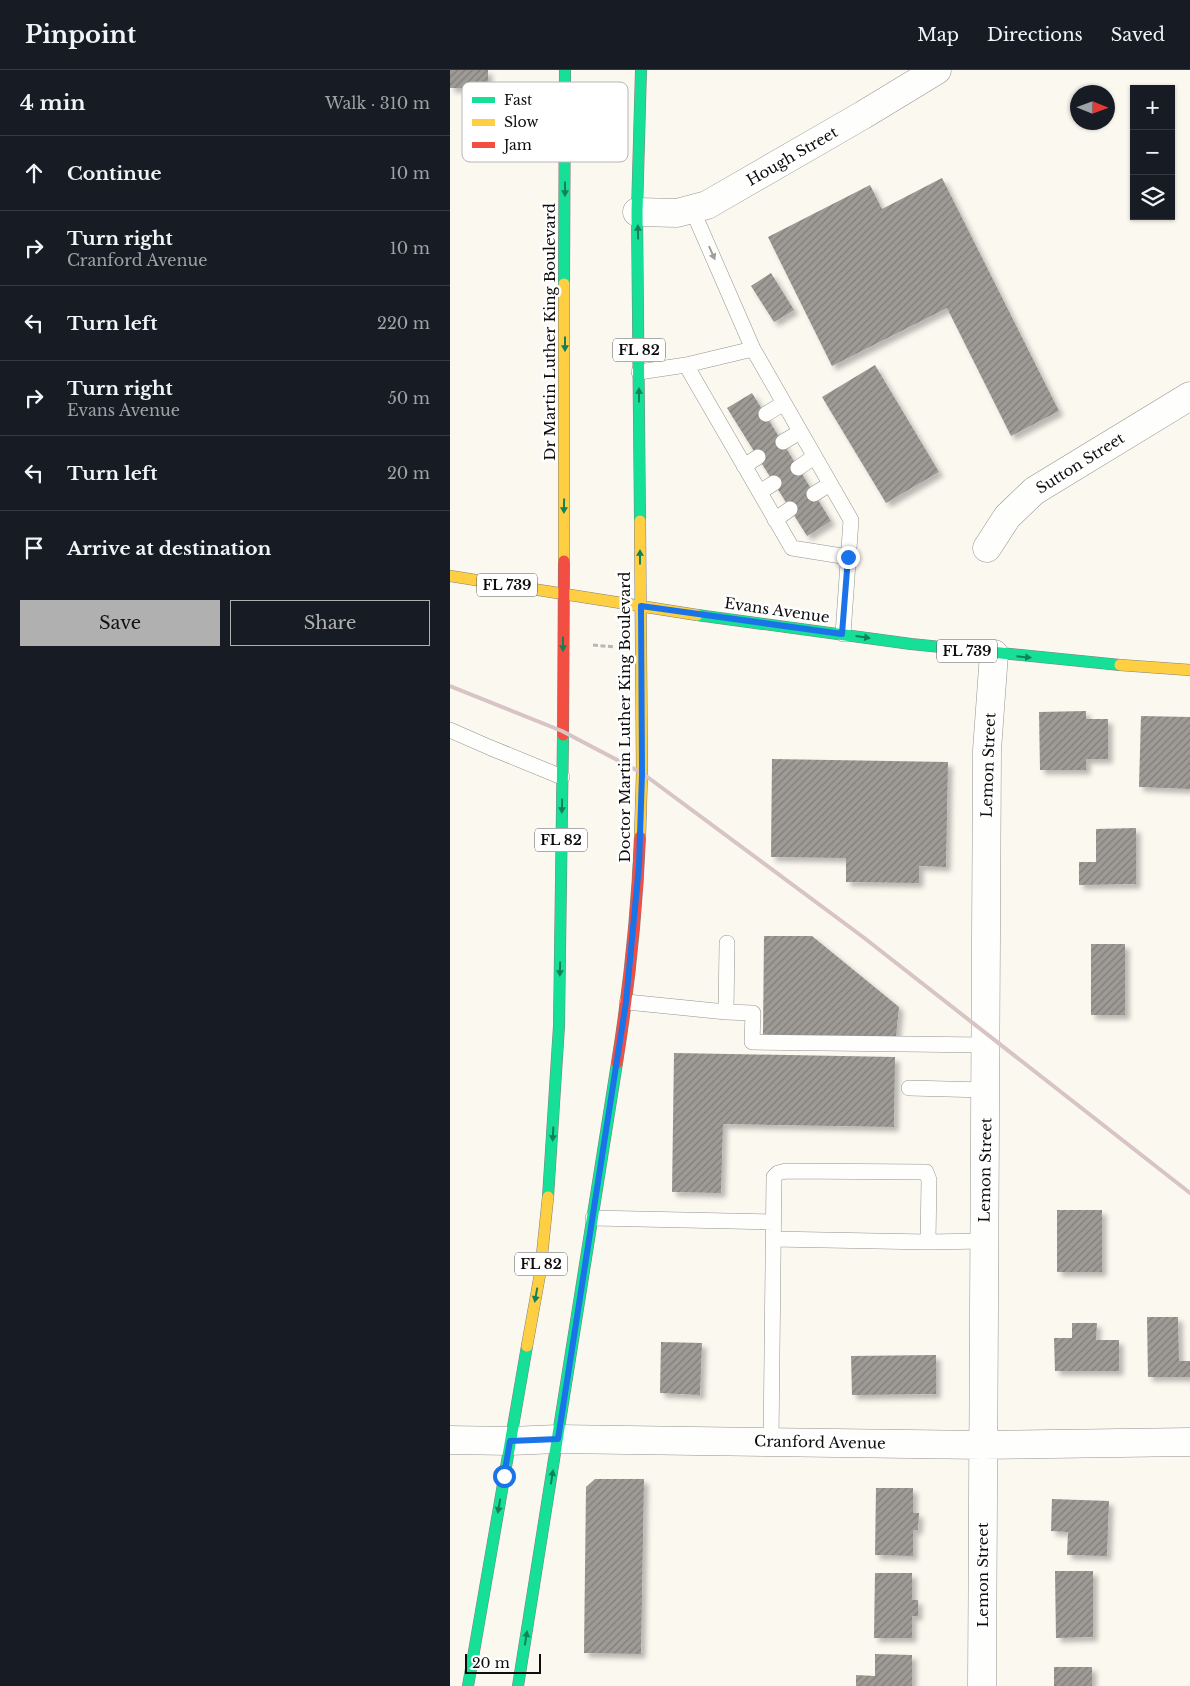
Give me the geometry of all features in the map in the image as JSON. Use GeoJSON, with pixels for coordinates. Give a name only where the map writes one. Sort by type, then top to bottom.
{"type":"FeatureCollection","features":[{"type":"Feature","properties":{"kind":"main road","name":"Doctor Martin Luther King Boulevard"},"geometry":{"type":"LineString","coordinates":[[518,1686],[626,1002],[639,865],[642,774],[637,212],[641,70]]}},
{"type":"Feature","properties":{"kind":"main road","name":"Dr Martin Luther King Boulevard"},"geometry":{"type":"LineString","coordinates":[[563,595],[565,162]]}},
{"type":"Feature","properties":{"kind":"main road","name":"Evans Avenue"},"geometry":{"type":"LineString","coordinates":[[450,576],[563,595],[994,654],[1107,665],[1190,670]]}},
{"type":"Feature","properties":{"kind":"main road","name":"FL 82"},"geometry":{"type":"LineString","coordinates":[[468,1686],[540,1274],[550,1180],[559,1026],[563,595]]}},
{"type":"Feature","properties":{"kind":"street","name":"Hough Street"},"geometry":{"type":"LineString","coordinates":[[637,212],[677,213],[707,205],[920,74]]}},
{"type":"Feature","properties":{"kind":"street","name":"Sutton Street"},"geometry":{"type":"LineString","coordinates":[[987,548],[1007,517],[1034,491],[1190,396]]}},
{"type":"Feature","properties":{"kind":"street","name":"Lemon Street"},"geometry":{"type":"LineString","coordinates":[[982,1686],[987,750],[994,654]]}},
{"type":"Feature","properties":{"kind":"street","name":"Cranford Avenue"},"geometry":{"type":"LineString","coordinates":[[450,1440],[510,1441],[558,1439],[982,1444],[1190,1442]]}},
{"type":"Feature","properties":{"kind":"lane"},"geometry":{"type":"LineString","coordinates":[[692,209],[753,349],[851,520],[842,634]]}},
{"type":"Feature","properties":{"kind":"lane"},"geometry":{"type":"LineString","coordinates":[[639,372],[686,366],[753,349]]}},
{"type":"Feature","properties":{"kind":"lane"},"geometry":{"type":"LineString","coordinates":[[686,366],[734,433],[744,466],[792,548],[848,557]]}},
{"type":"Feature","properties":{"kind":"lane"},"geometry":{"type":"LineString","coordinates":[[766,414],[784,404]]}},
{"type":"Feature","properties":{"kind":"lane"},"geometry":{"type":"LineString","coordinates":[[782,442],[800,432]]}},
{"type":"Feature","properties":{"kind":"lane"},"geometry":{"type":"LineString","coordinates":[[744,466],[758,457]]}},
{"type":"Feature","properties":{"kind":"lane"},"geometry":{"type":"LineString","coordinates":[[798,468],[814,457]]}},
{"type":"Feature","properties":{"kind":"lane"},"geometry":{"type":"LineString","coordinates":[[760,492],[774,483]]}},
{"type":"Feature","properties":{"kind":"lane"},"geometry":{"type":"LineString","coordinates":[[814,494],[830,484]]}},
{"type":"Feature","properties":{"kind":"lane"},"geometry":{"type":"LineString","coordinates":[[775,520],[790,509]]}},
{"type":"Feature","properties":{"kind":"lane"},"geometry":{"type":"LineString","coordinates":[[450,730],[562,777]]}},
{"type":"Feature","properties":{"kind":"lane"},"geometry":{"type":"LineString","coordinates":[[726,1012],[727,943]]}},
{"type":"Feature","properties":{"kind":"lane"},"geometry":{"type":"LineString","coordinates":[[626,1002],[753,1013],[752,1042],[985,1045]]}},
{"type":"Feature","properties":{"kind":"lane"},"geometry":{"type":"LineString","coordinates":[[909,1088],[985,1090]]}},
{"type":"Feature","properties":{"kind":"lane"},"geometry":{"type":"LineString","coordinates":[[771,1442],[774,1177],[778,1173],[786,1171],[926,1172],[930,1180],[928,1242]]}},
{"type":"Feature","properties":{"kind":"lane"},"geometry":{"type":"LineString","coordinates":[[593,1218],[774,1222]]}},
{"type":"Feature","properties":{"kind":"lane"},"geometry":{"type":"LineString","coordinates":[[773,1239],[928,1242],[984,1241]]}},
{"type":"Feature","properties":{"kind":"path"},"geometry":{"type":"LineString","coordinates":[[593,645],[623,648]]}},
{"type":"Feature","properties":{"kind":"building"},"geometry":{"type":"Polygon","coordinates":[[[450,70],[488,70],[488,82],[462,82],[462,88],[450,88],[450,70]]]}},
{"type":"Feature","properties":{"kind":"building"},"geometry":{"type":"Polygon","coordinates":[[[942,178],[1059,411],[1011,436],[947,308],[832,366],[768,237],[870,185],[882,209],[942,178]]]}},
{"type":"Feature","properties":{"kind":"building"},"geometry":{"type":"Polygon","coordinates":[[[771,273],[794,310],[774,322],[751,286],[771,273]]]}},
{"type":"Feature","properties":{"kind":"building"},"geometry":{"type":"Polygon","coordinates":[[[875,365],[939,472],[886,503],[822,397],[875,365]]]}},
{"type":"Feature","properties":{"kind":"building"},"geometry":{"type":"Polygon","coordinates":[[[752,393],[831,521],[807,536],[727,408],[752,393]]]}},
{"type":"Feature","properties":{"kind":"building"},"geometry":{"type":"Polygon","coordinates":[[[1086,711],[1086,719],[1108,719],[1108,759],[1086,759],[1086,770],[1040,770],[1039,712],[1086,711]]]}},
{"type":"Feature","properties":{"kind":"building"},"geometry":{"type":"Polygon","coordinates":[[[1141,716],[1190,717],[1190,789],[1139,787],[1141,716]]]}},
{"type":"Feature","properties":{"kind":"building"},"geometry":{"type":"Polygon","coordinates":[[[772,759],[948,762],[946,867],[919,866],[919,883],[846,882],[846,858],[771,857],[772,759]]]}},
{"type":"Feature","properties":{"kind":"building"},"geometry":{"type":"Polygon","coordinates":[[[1136,828],[1136,884],[1079,885],[1079,862],[1096,862],[1096,829],[1136,828]]]}},
{"type":"Feature","properties":{"kind":"building"},"geometry":{"type":"Polygon","coordinates":[[[764,936],[812,936],[899,1007],[896,1037],[763,1035],[764,936]]]}},
{"type":"Feature","properties":{"kind":"building"},"geometry":{"type":"Polygon","coordinates":[[[1091,944],[1125,944],[1125,1015],[1091,1015],[1091,944]]]}},
{"type":"Feature","properties":{"kind":"building"},"geometry":{"type":"Polygon","coordinates":[[[674,1053],[895,1057],[894,1127],[723,1124],[721,1193],[672,1192],[674,1053]]]}},
{"type":"Feature","properties":{"kind":"building"},"geometry":{"type":"Polygon","coordinates":[[[1057,1210],[1102,1210],[1102,1272],[1057,1272],[1057,1210]]]}},
{"type":"Feature","properties":{"kind":"building"},"geometry":{"type":"Polygon","coordinates":[[[1147,1317],[1178,1317],[1179,1361],[1190,1361],[1190,1377],[1148,1377],[1147,1317]]]}},
{"type":"Feature","properties":{"kind":"building"},"geometry":{"type":"Polygon","coordinates":[[[1072,1323],[1097,1323],[1096,1340],[1119,1340],[1119,1371],[1055,1371],[1054,1338],[1072,1338],[1072,1323]]]}},
{"type":"Feature","properties":{"kind":"building"},"geometry":{"type":"Polygon","coordinates":[[[661,1342],[702,1343],[700,1395],[660,1393],[661,1342]]]}},
{"type":"Feature","properties":{"kind":"building"},"geometry":{"type":"Polygon","coordinates":[[[936,1355],[936,1394],[852,1395],[851,1356],[936,1355]]]}},
{"type":"Feature","properties":{"kind":"building"},"geometry":{"type":"Polygon","coordinates":[[[595,1479],[644,1479],[641,1654],[584,1653],[586,1487],[595,1479]]]}},
{"type":"Feature","properties":{"kind":"building"},"geometry":{"type":"Polygon","coordinates":[[[876,1488],[913,1488],[913,1513],[919,1513],[918,1530],[913,1530],[913,1556],[875,1555],[876,1488]]]}},
{"type":"Feature","properties":{"kind":"building"},"geometry":{"type":"Polygon","coordinates":[[[1052,1499],[1109,1501],[1107,1556],[1067,1555],[1068,1532],[1051,1531],[1052,1499]]]}},
{"type":"Feature","properties":{"kind":"building"},"geometry":{"type":"Polygon","coordinates":[[[1055,1571],[1093,1571],[1093,1637],[1056,1638],[1055,1571]]]}},
{"type":"Feature","properties":{"kind":"building"},"geometry":{"type":"Polygon","coordinates":[[[875,1573],[912,1573],[912,1600],[918,1600],[918,1616],[912,1616],[912,1638],[874,1638],[875,1573]]]}},
{"type":"Feature","properties":{"kind":"building"},"geometry":{"type":"Polygon","coordinates":[[[875,1654],[912,1655],[912,1686],[856,1686],[856,1675],[875,1676],[875,1654]]]}},
{"type":"Feature","properties":{"kind":"building"},"geometry":{"type":"Polygon","coordinates":[[[1054,1667],[1092,1667],[1092,1686],[1054,1686],[1054,1667]]]}},
{"type":"Feature","properties":{"kind":"railway"},"geometry":{"type":"LineString","coordinates":[[450,686],[562,731],[642,773],[863,937],[1190,1193]]}},
{"type":"Feature","properties":{"kind":"traffic: fast"},"geometry":{"type":"LineString","coordinates":[[565,70],[565,82]]}},
{"type":"Feature","properties":{"kind":"traffic: fast"},"geometry":{"type":"LineString","coordinates":[[640,521],[637,212],[641,70]]}},
{"type":"Feature","properties":{"kind":"traffic: fast"},"geometry":{"type":"LineString","coordinates":[[564,284],[565,162]]}},
{"type":"Feature","properties":{"kind":"traffic: fast"},"geometry":{"type":"LineString","coordinates":[[697,615],[911,644],[1120,665]]}},
{"type":"Feature","properties":{"kind":"traffic: fast"},"geometry":{"type":"LineString","coordinates":[[548,1197],[559,1026],[563,735]]}},
{"type":"Feature","properties":{"kind":"traffic: fast"},"geometry":{"type":"LineString","coordinates":[[518,1686],[617,1063]]}},
{"type":"Feature","properties":{"kind":"traffic: fast"},"geometry":{"type":"LineString","coordinates":[[468,1686],[527,1346]]}},
{"type":"Feature","properties":{"kind":"traffic: slow"},"geometry":{"type":"LineString","coordinates":[[564,284],[564,561]]}},
{"type":"Feature","properties":{"kind":"traffic: slow"},"geometry":{"type":"LineString","coordinates":[[640,521],[642,773],[640,837]]}},
{"type":"Feature","properties":{"kind":"traffic: slow"},"geometry":{"type":"LineString","coordinates":[[450,576],[697,615]]}},
{"type":"Feature","properties":{"kind":"traffic: slow"},"geometry":{"type":"LineString","coordinates":[[1120,665],[1190,670]]}},
{"type":"Feature","properties":{"kind":"traffic: slow"},"geometry":{"type":"LineString","coordinates":[[527,1346],[540,1274],[548,1197]]}},
{"type":"Feature","properties":{"kind":"traffic: jam"},"geometry":{"type":"LineString","coordinates":[[563,735],[564,561]]}},
{"type":"Feature","properties":{"kind":"traffic: jam"},"geometry":{"type":"LineString","coordinates":[[617,1063],[632,950],[640,837]]}},
{"type":"Feature","properties":{"kind":"route"},"geometry":{"type":"LineString","coordinates":[[504,1476],[510,1441],[558,1439],[626,1007],[639,865],[642,774],[641,606],[842,634],[848,557]]}}]}
